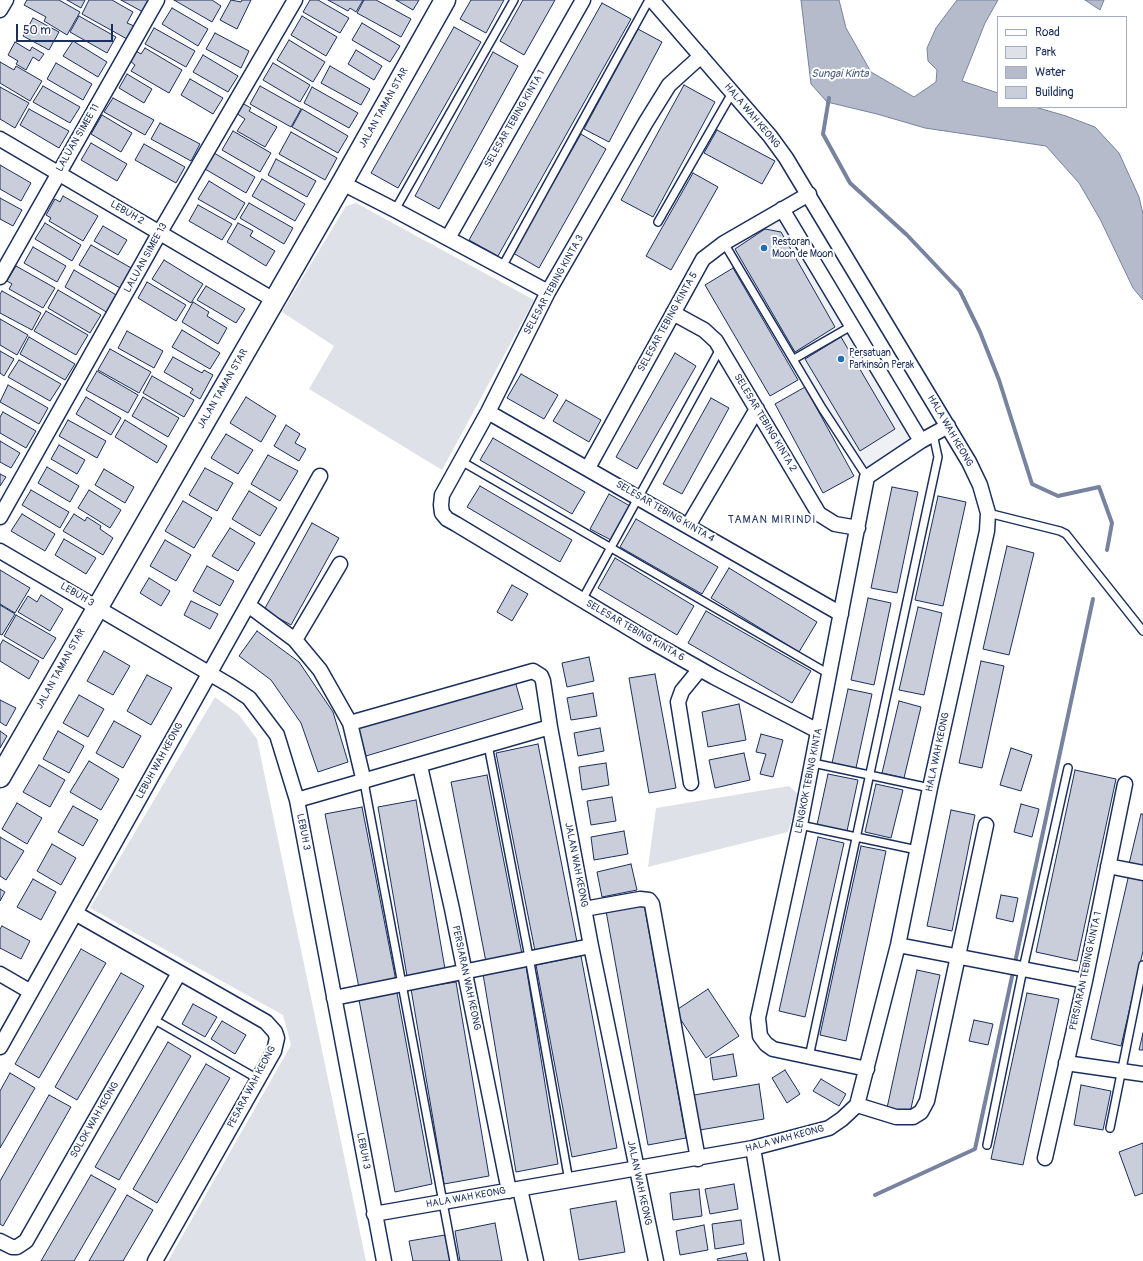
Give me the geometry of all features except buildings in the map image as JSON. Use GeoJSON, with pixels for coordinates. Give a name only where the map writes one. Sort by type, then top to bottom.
{"type":"FeatureCollection","features":[{"type":"Feature","properties":{"kind":"street"},"geometry":{"type":"LineString","coordinates":[[0,10],[6,0]]}},
{"type":"Feature","properties":{"kind":"street","name":"LALUAN SIMEE 11"},"geometry":{"type":"LineString","coordinates":[[0,277],[157,0]]}},
{"type":"Feature","properties":{"kind":"street","name":"LALUAN SIMEE 13"},"geometry":{"type":"LineString","coordinates":[[0,517],[160,232],[295,0]]}},
{"type":"Feature","properties":{"kind":"street","name":"JALAN TAMAN STAR"},"geometry":{"type":"LineString","coordinates":[[0,776],[342,183],[445,0]]}},
{"type":"Feature","properties":{"kind":"street","name":"SELESAR TEBING KINTA 1"},"geometry":{"type":"LineString","coordinates":[[448,238],[583,0]]}},
{"type":"Feature","properties":{"kind":"street","name":"HALA WAH KEONG"},"geometry":{"type":"LineString","coordinates":[[374,1214],[698,1159],[753,1148],[829,1128],[857,1105],[898,945],[930,788],[986,531],[988,513],[980,485],[948,426],[809,194],[770,136],[651,0]]}},
{"type":"Feature","properties":{"kind":"street","name":"SELESAR TEBING KINTA 3"},"geometry":{"type":"LineString","coordinates":[[456,524],[447,519],[442,513],[442,495],[488,412],[548,292],[642,128],[669,85],[701,56]]}},
{"type":"Feature","properties":{"kind":"street","name":"LEBUH 2"},"geometry":{"type":"LineString","coordinates":[[0,139],[274,300]]}},
{"type":"Feature","properties":{"kind":"street"},"geometry":{"type":"LineString","coordinates":[[342,183],[548,292]]}},
{"type":"Feature","properties":{"kind":"street","name":"SELESAR TEBING KINTA 5"},"geometry":{"type":"LineString","coordinates":[[588,468],[672,313],[704,259],[724,243],[809,194]]}},
{"type":"Feature","properties":{"kind":"street"},"geometry":{"type":"LineString","coordinates":[[782,209],[853,325],[927,438]]}},
{"type":"Feature","properties":{"kind":"street","name":"SELESAR TEBING KINTA 2"},"geometry":{"type":"LineString","coordinates":[[672,313],[711,335],[819,514],[835,524],[858,528]]}},
{"type":"Feature","properties":{"kind":"street"},"geometry":{"type":"LineString","coordinates":[[688,526],[757,410]]}},
{"type":"Feature","properties":{"kind":"street","name":"SELESAR TEBING KINTA 4"},"geometry":{"type":"LineString","coordinates":[[488,412],[841,614]]}},
{"type":"Feature","properties":{"kind":"street"},"geometry":{"type":"LineString","coordinates":[[867,477],[948,426]]}},
{"type":"Feature","properties":{"kind":"street","name":"LEBUH WAH KEONG"},"geometry":{"type":"LineString","coordinates":[[0,1047],[320,476]]}},
{"type":"Feature","properties":{"kind":"street","name":"LENGKOK TEBING KINTA"},"geometry":{"type":"LineString","coordinates":[[867,477],[813,763],[758,1018],[760,1036],[766,1044],[773,1049],[867,1069]]}},
{"type":"Feature","properties":{"kind":"street","name":"SELESAR TEBING KINTA 6"},"geometry":{"type":"LineString","coordinates":[[456,524],[700,669],[818,731]]}},
{"type":"Feature","properties":{"kind":"street","name":"LEBUH 3"},"geometry":{"type":"LineString","coordinates":[[0,551],[97,606],[249,698],[277,735],[297,800],[384,1261]]}},
{"type":"Feature","properties":{"kind":"street"},"geometry":{"type":"LineString","coordinates":[[295,640],[340,564]]}},
{"type":"Feature","properties":{"kind":"street"},"geometry":{"type":"LineString","coordinates":[[248,605],[295,640],[320,670],[350,723],[364,782]]}},
{"type":"Feature","properties":{"kind":"street"},"geometry":{"type":"LineString","coordinates":[[691,784],[678,702],[682,691],[700,669]]}},
{"type":"Feature","properties":{"kind":"street","name":"JALAN WAH KEONG"},"geometry":{"type":"LineString","coordinates":[[350,723],[533,671],[541,676],[591,946],[656,1261]]}},
{"type":"Feature","properties":{"kind":"street"},"geometry":{"type":"LineString","coordinates":[[297,800],[420,766],[550,727]]}},
{"type":"Feature","properties":{"kind":"street","name":"PERSIARAN WAH KEONG"},"geometry":{"type":"LineString","coordinates":[[420,766],[515,1190],[536,1261]]}},
{"type":"Feature","properties":{"kind":"street","name":"PERSIARAN TEBING KINTA 1"},"geometry":{"type":"LineString","coordinates":[[1045,1158],[1085,981],[1125,784]]}},
{"type":"Feature","properties":{"kind":"street"},"geometry":{"type":"LineString","coordinates":[[857,1105],[896,1117],[912,1117],[920,1112],[927,1101],[956,957],[986,825]]}},
{"type":"Feature","properties":{"kind":"street"},"geometry":{"type":"LineString","coordinates":[[1108,866],[1143,873]]}},
{"type":"Feature","properties":{"kind":"street"},"geometry":{"type":"LineString","coordinates":[[584,909],[640,899],[649,900],[652,904],[698,1159]]}},
{"type":"Feature","properties":{"kind":"street","name":"PESARA WAH KEONG"},"geometry":{"type":"LineString","coordinates":[[75,913],[271,1026],[277,1038],[276,1045],[258,1079],[155,1261]]}},
{"type":"Feature","properties":{"kind":"street"},"geometry":{"type":"LineString","coordinates":[[898,945],[1085,981]]}},
{"type":"Feature","properties":{"kind":"street"},"geometry":{"type":"LineString","coordinates":[[334,998],[465,972],[529,957],[591,946]]}},
{"type":"Feature","properties":{"kind":"street","name":"SOLOK WAH KEONG"},"geometry":{"type":"LineString","coordinates":[[0,1241],[12,1247],[17,1247],[26,1240],[179,973]]}},
{"type":"Feature","properties":{"kind":"street"},"geometry":{"type":"LineString","coordinates":[[0,974],[31,992]]}},
{"type":"Feature","properties":{"kind":"street"},"geometry":{"type":"LineString","coordinates":[[1066,1063],[1143,1074]]}},
{"type":"Feature","properties":{"kind":"street"},"geometry":{"type":"LineString","coordinates":[[753,1148],[772,1261]]}},
{"type":"Feature","properties":{"kind":"lane"},"geometry":{"type":"LineString","coordinates":[[395,210],[514,0]]}},
{"type":"Feature","properties":{"kind":"lane"},"geometry":{"type":"LineString","coordinates":[[502,267],[651,0]]}},
{"type":"Feature","properties":{"kind":"lane"},"geometry":{"type":"LineString","coordinates":[[658,222],[732,93]]}},
{"type":"Feature","properties":{"kind":"lane"},"geometry":{"type":"LineString","coordinates":[[724,243],[822,408],[867,477]]}},
{"type":"Feature","properties":{"kind":"lane"},"geometry":{"type":"LineString","coordinates":[[794,359],[853,325]]}},
{"type":"Feature","properties":{"kind":"lane"},"geometry":{"type":"LineString","coordinates":[[582,600],[720,349]]}},
{"type":"Feature","properties":{"kind":"lane"},"geometry":{"type":"LineString","coordinates":[[809,1057],[855,837],[938,457],[927,438]]}},
{"type":"Feature","properties":{"kind":"lane"},"geometry":{"type":"LineString","coordinates":[[461,461],[829,674]]}},
{"type":"Feature","properties":{"kind":"lane"},"geometry":{"type":"LineString","coordinates":[[988,513],[1060,530],[1066,534],[1143,631]]}},
{"type":"Feature","properties":{"kind":"lane"},"geometry":{"type":"LineString","coordinates":[[488,745],[529,957],[569,1181]]}},
{"type":"Feature","properties":{"kind":"lane"},"geometry":{"type":"LineString","coordinates":[[813,763],[930,788]]}},
{"type":"Feature","properties":{"kind":"lane"},"geometry":{"type":"LineString","coordinates":[[987,1145],[1022,969],[1068,768]]}},
{"type":"Feature","properties":{"kind":"lane"},"geometry":{"type":"LineString","coordinates":[[364,782],[454,1261]]}},
{"type":"Feature","properties":{"kind":"lane"},"geometry":{"type":"LineString","coordinates":[[800,825],[917,850]]}},
{"type":"Feature","properties":{"kind":"lane"},"geometry":{"type":"LineString","coordinates":[[1110,1128],[1120,1071],[1143,965]]}},
{"type":"Feature","properties":{"kind":"lane"},"geometry":{"type":"LineString","coordinates":[[153,1019],[258,1079]]}},
{"type":"Feature","properties":{"kind":"shaded area"},"geometry":{"type":"Polygon","coordinates":[[[784,207],[915,438],[864,471],[724,243],[784,207]]]}},
{"type":"Feature","properties":{"kind":"green space"},"geometry":{"type":"Polygon","coordinates":[[[356,203],[534,300],[442,470],[309,389],[334,346],[282,312],[346,206],[356,203]]]}},
{"type":"Feature","properties":{"kind":"green space"},"geometry":{"type":"Polygon","coordinates":[[[215,697],[239,715],[257,739],[366,1261],[168,1261],[291,1045],[283,1015],[90,908],[215,697]]]}},
{"type":"Feature","properties":{"kind":"green space"},"geometry":{"type":"Polygon","coordinates":[[[789,786],[799,795],[788,832],[648,867],[656,808],[789,786]]]}},
{"type":"Feature","properties":{"kind":"water","name":"Sungai Kinta"},"geometry":{"type":"Polygon","coordinates":[[[801,0],[839,0],[846,28],[871,72],[914,97],[936,82],[937,70],[928,61],[927,48],[936,28],[957,0],[998,0],[985,23],[962,81],[997,93],[997,108],[1038,108],[1095,127],[1119,153],[1139,197],[1143,214],[1143,300],[1133,288],[1100,219],[1079,183],[1046,146],[925,128],[877,114],[827,102],[811,84],[801,0]]]}},
{"type":"Feature","properties":{"kind":"water"},"geometry":{"type":"Polygon","coordinates":[[[1085,0],[1104,0],[1100,10],[1085,0]]]}},
{"type":"Feature","properties":{"kind":"waterway"},"geometry":{"type":"LineString","coordinates":[[829,98],[823,134],[850,183],[907,235],[960,291],[980,332],[999,380],[1032,484],[1058,496],[1099,487],[1112,523],[1107,550]]}},
{"type":"Feature","properties":{"kind":"waterway"},"geometry":{"type":"LineString","coordinates":[[875,1195],[975,1149],[1093,599]]}},
{"type":"Feature","properties":{"kind":"place","name":"Restoran Moon de Moon"},"geometry":{"type":"Point","coordinates":[764,248]}},
{"type":"Feature","properties":{"kind":"place","name":"Persatuan Parkinson Perak"},"geometry":{"type":"Point","coordinates":[841,359]}},
{"type":"Feature","properties":{"kind":"district","name":"TAMAN MIRINDI"},"geometry":{"type":"Point","coordinates":[772,520]}}]}
